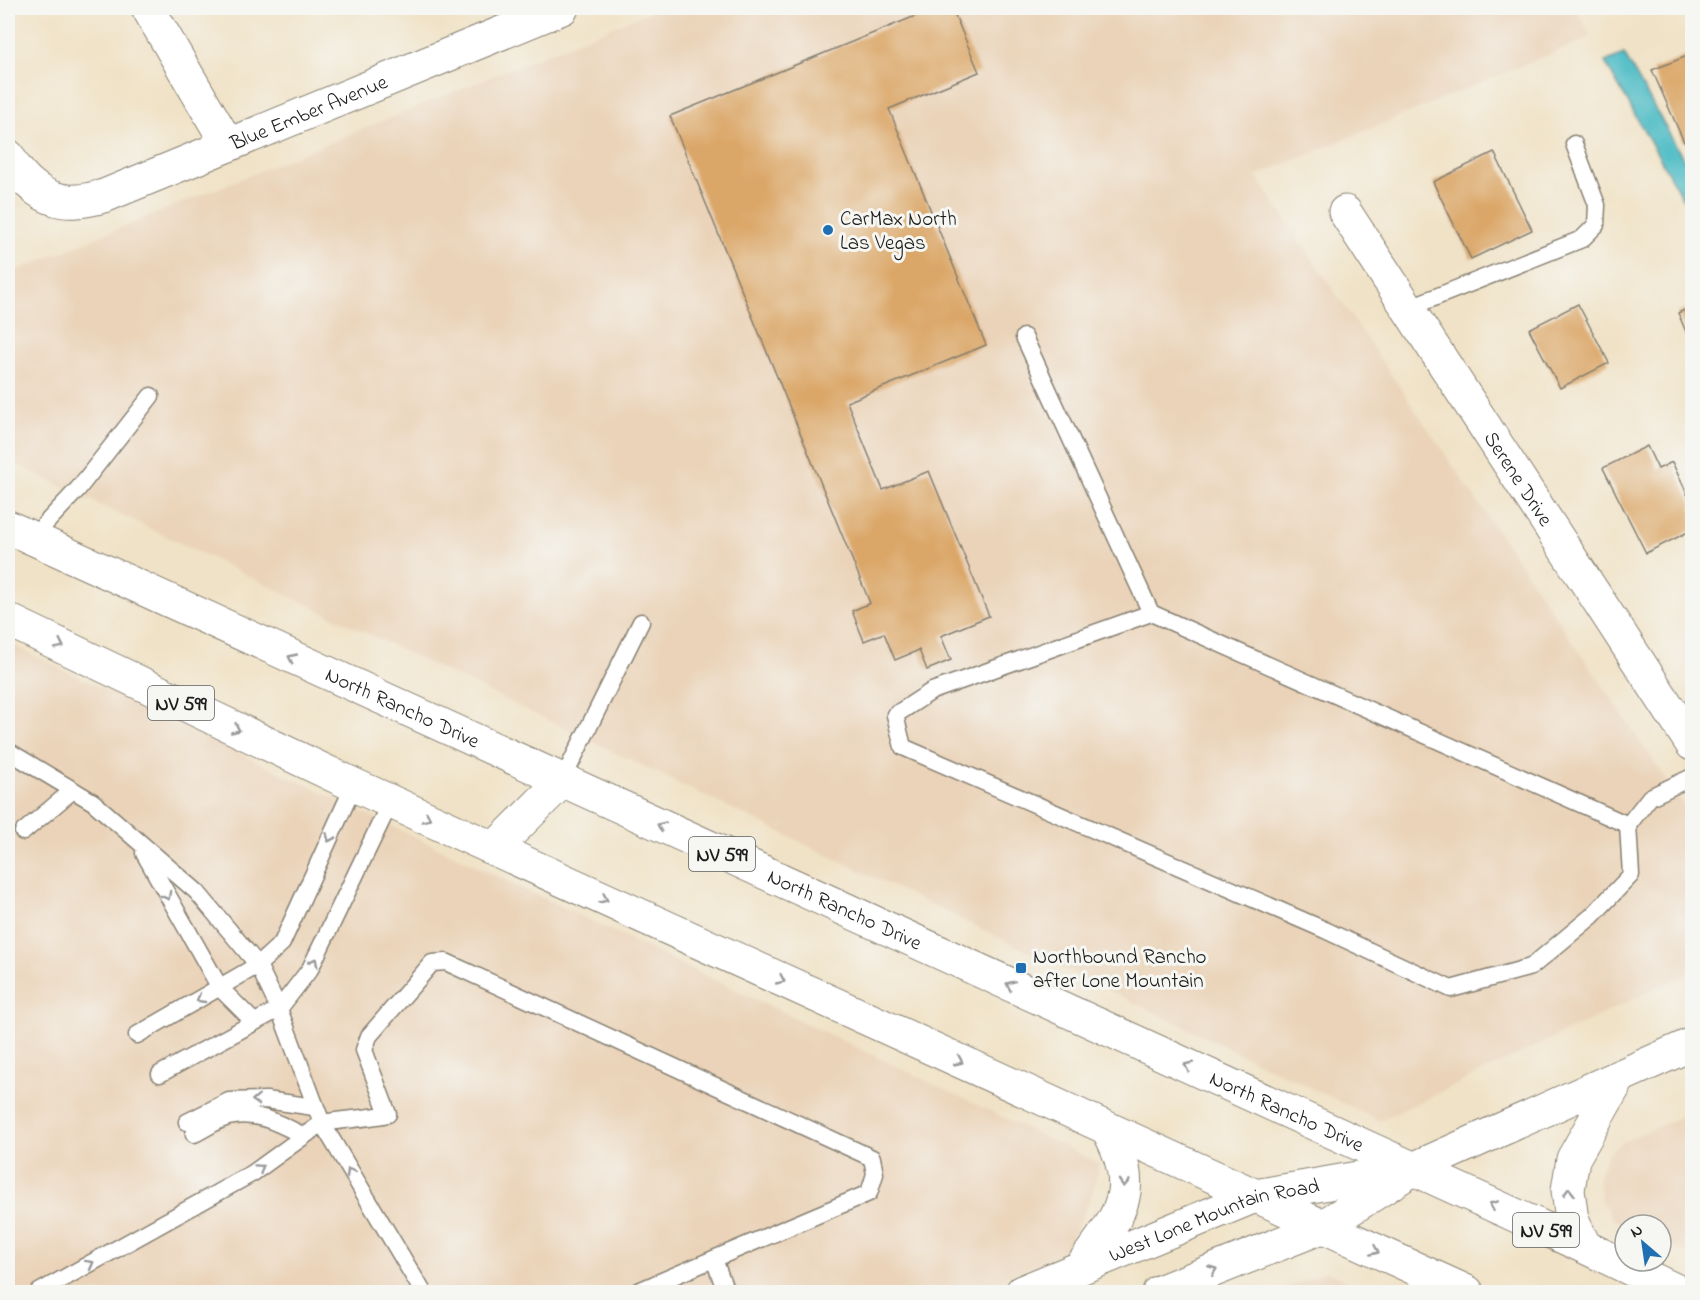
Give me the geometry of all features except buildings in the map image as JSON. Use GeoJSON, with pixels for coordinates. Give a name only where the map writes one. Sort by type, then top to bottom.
{"type":"FeatureCollection","features":[{"type":"Feature","properties":{"kind":"main road"},"geometry":{"type":"LineString","coordinates":[[148,8],[228,145]]}},
{"type":"Feature","properties":{"kind":"main road","name":"Blue Ember Avenue"},"geometry":{"type":"LineString","coordinates":[[8,156],[15,170],[33,187],[53,198],[74,202],[104,196],[562,8]]}},
{"type":"Feature","properties":{"kind":"main road","name":"Serene Drive"},"geometry":{"type":"LineString","coordinates":[[1345,212],[1692,744]]}},
{"type":"Feature","properties":{"kind":"main road","name":"North Rancho Drive"},"geometry":{"type":"LineString","coordinates":[[19,533],[1585,1247],[1679,1293]]}},
{"type":"Feature","properties":{"kind":"main road","name":"NV 599"},"geometry":{"type":"LineString","coordinates":[[8,620],[354,785],[1107,1128],[1457,1291]]}},
{"type":"Feature","properties":{"kind":"main road"},"geometry":{"type":"LineString","coordinates":[[494,849],[562,781]]}},
{"type":"Feature","properties":{"kind":"main road","name":"West Lone Mountain Road"},"geometry":{"type":"LineString","coordinates":[[1159,1293],[1322,1227],[1413,1169],[1692,1044]]}},
{"type":"Feature","properties":{"kind":"main road"},"geometry":{"type":"LineString","coordinates":[[1585,1247],[1572,1220],[1568,1190],[1573,1159],[1620,1076]]}},
{"type":"Feature","properties":{"kind":"main road"},"geometry":{"type":"LineString","coordinates":[[1080,1268],[1111,1227],[1123,1203],[1126,1177],[1120,1151],[1107,1128]]}},
{"type":"Feature","properties":{"kind":"main road","name":"West Lone Mountain Road"},"geometry":{"type":"LineString","coordinates":[[1022,1293],[1255,1196],[1413,1169]]}},
{"type":"Feature","properties":{"kind":"lane"},"geometry":{"type":"LineString","coordinates":[[1408,309],[1582,239],[1596,225],[1597,205],[1574,144]]}},
{"type":"Feature","properties":{"kind":"lane"},"geometry":{"type":"LineString","coordinates":[[1023,337],[1151,613],[1628,825]]}},
{"type":"Feature","properties":{"kind":"lane"},"geometry":{"type":"LineString","coordinates":[[19,533],[78,489],[151,396]]}},
{"type":"Feature","properties":{"kind":"lane"},"geometry":{"type":"LineString","coordinates":[[1151,613],[933,691],[895,715],[903,747],[1325,930],[1451,988],[1531,967],[1592,916],[1631,875],[1628,825],[1650,797],[1692,777]]}},
{"type":"Feature","properties":{"kind":"lane"},"geometry":{"type":"LineString","coordinates":[[562,781],[641,622]]}},
{"type":"Feature","properties":{"kind":"lane"},"geometry":{"type":"LineString","coordinates":[[8,752],[93,802],[197,892],[258,965],[279,1010],[322,1123],[423,1293]]}},
{"type":"Feature","properties":{"kind":"lane"},"geometry":{"type":"LineString","coordinates":[[137,1035],[258,965],[282,943],[354,785]]}},
{"type":"Feature","properties":{"kind":"lane"},"geometry":{"type":"LineString","coordinates":[[23,832],[73,790]]}},
{"type":"Feature","properties":{"kind":"lane"},"geometry":{"type":"LineString","coordinates":[[160,1074],[279,1010],[310,969],[391,801]]}},
{"type":"Feature","properties":{"kind":"lane"},"geometry":{"type":"LineString","coordinates":[[140,844],[220,988],[254,1022]]}},
{"type":"Feature","properties":{"kind":"lane"},"geometry":{"type":"LineString","coordinates":[[39,1293],[253,1173],[322,1123],[340,1119],[367,1119],[388,1114],[364,1050],[369,1036],[432,963],[446,962],[872,1158],[875,1174],[869,1193],[636,1293]]}},
{"type":"Feature","properties":{"kind":"lane"},"geometry":{"type":"LineString","coordinates":[[304,1136],[272,1120],[248,1114],[226,1117],[191,1128],[229,1101],[266,1100],[314,1107]]}},
{"type":"Feature","properties":{"kind":"lane"},"geometry":{"type":"LineString","coordinates":[[714,1259],[726,1293]]}},
{"type":"Feature","properties":{"kind":"shaded area"},"geometry":{"type":"Polygon","coordinates":[[[659,8],[1575,8],[1591,37],[1256,176],[1692,817],[1692,971],[1380,1121],[16,464],[8,452],[8,274],[659,8]]]}},
{"type":"Feature","properties":{"kind":"shaded area"},"geometry":{"type":"Polygon","coordinates":[[[8,643],[1099,1163],[1093,1193],[1064,1254],[970,1292],[8,1292],[8,643]]]}},
{"type":"Feature","properties":{"kind":"shaded area"},"geometry":{"type":"Polygon","coordinates":[[[1692,1112],[1692,1256],[1673,1247],[1673,1213],[1613,1213],[1613,1219],[1601,1200],[1598,1176],[1607,1155],[1622,1142],[1692,1112]]]}},
{"type":"Feature","properties":{"kind":"shaded area"},"geometry":{"type":"Polygon","coordinates":[[[1327,1271],[1372,1292],[1276,1292],[1327,1271]]]}},
{"type":"Feature","properties":{"kind":"water"},"geometry":{"type":"Polygon","coordinates":[[[1624,54],[1692,174],[1692,203],[1683,199],[1605,62],[1624,54]]]}},
{"type":"Feature","properties":{"kind":"place","name":"CarMax North Las Vegas"},"geometry":{"type":"Point","coordinates":[828,230]}},
{"type":"Feature","properties":{"kind":"place","name":"Northbound Rancho after Lone Mountain"},"geometry":{"type":"Point","coordinates":[1021,968]}}]}
